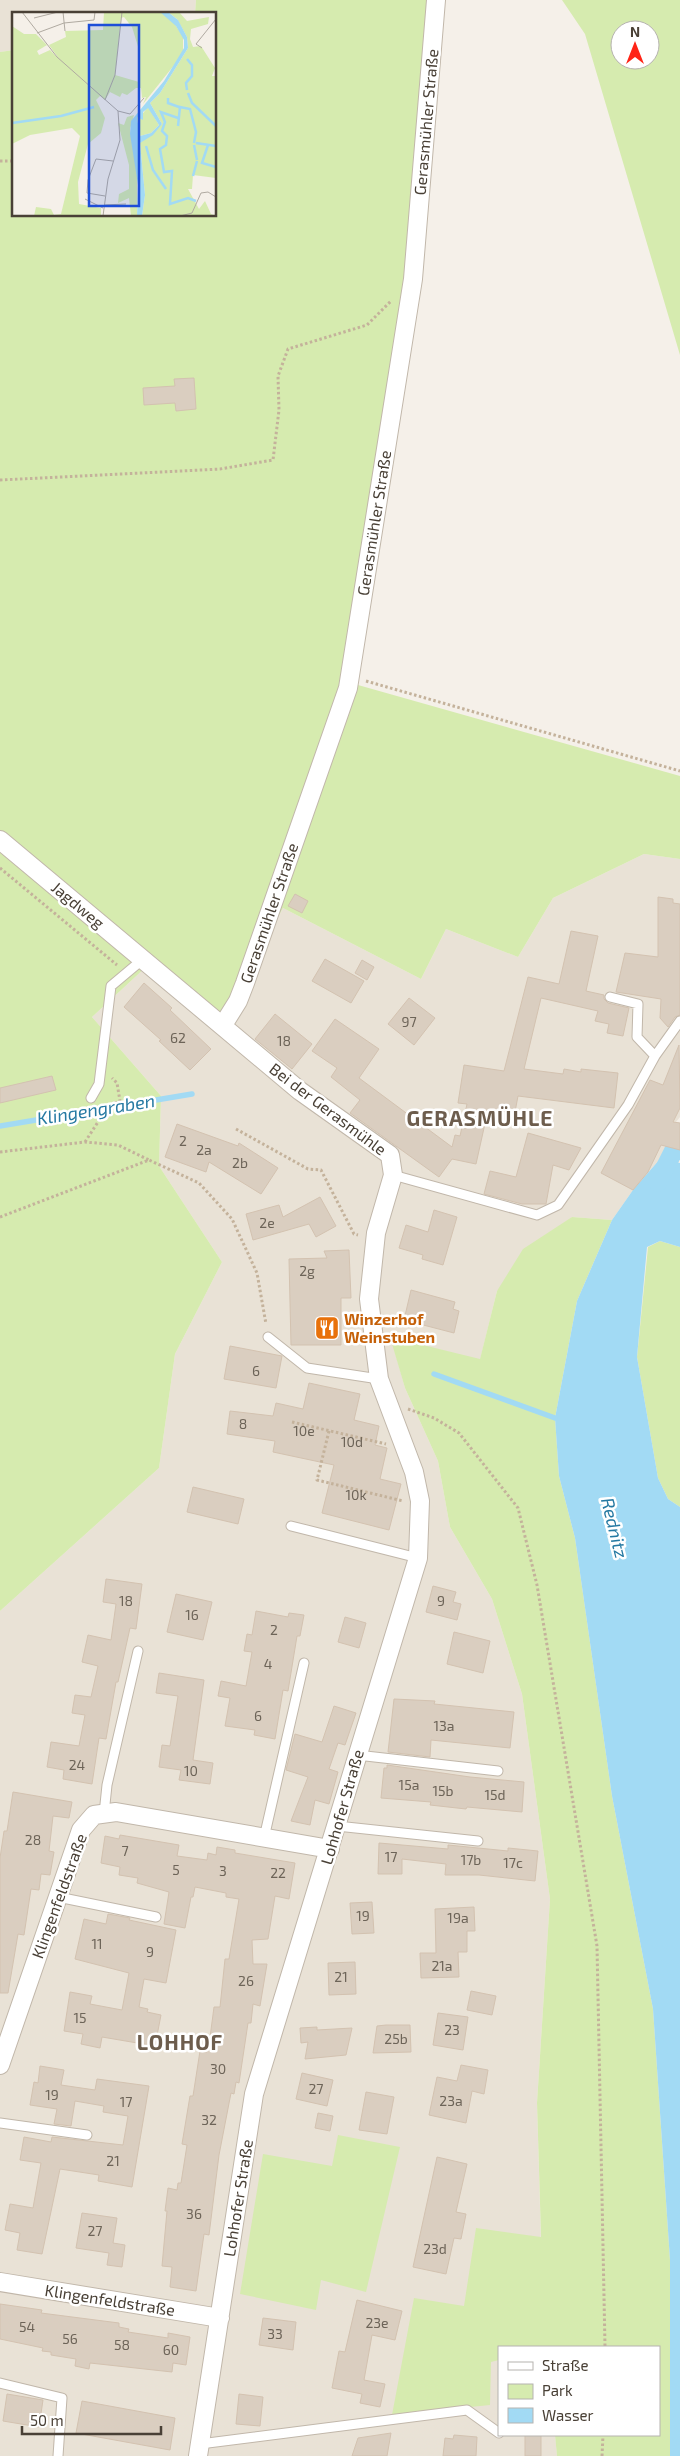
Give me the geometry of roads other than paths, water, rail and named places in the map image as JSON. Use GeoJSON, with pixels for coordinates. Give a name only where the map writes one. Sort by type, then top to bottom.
{"type":"FeatureCollection","features":[{"type":"Feature","properties":{"kind":"street","name":"Gerasmühler Straße"},"geometry":{"type":"LineString","coordinates":[[223,1026],[238,1002],[348,688],[413,279],[436,0]]}},
{"type":"Feature","properties":{"kind":"street","name":"Jagdweg"},"geometry":{"type":"LineString","coordinates":[[0,840],[156,971]]}},
{"type":"Feature","properties":{"kind":"street","name":"Bei der Gerasmühle"},"geometry":{"type":"LineString","coordinates":[[156,971],[300,1091],[390,1155],[393,1175]]}},
{"type":"Feature","properties":{"kind":"street","name":"Lohhofer Straße"},"geometry":{"type":"LineString","coordinates":[[199,2450],[254,2094],[418,1558],[420,1501],[414,1472],[379,1379],[369,1299],[375,1241],[393,1175]]}},
{"type":"Feature","properties":{"kind":"street"},"geometry":{"type":"LineString","coordinates":[[104,1814],[116,1812],[330,1849]]}},
{"type":"Feature","properties":{"kind":"street","name":"Klingenfeldstraße"},"geometry":{"type":"LineString","coordinates":[[0,2065],[81,1830],[94,1816],[104,1814]]}},
{"type":"Feature","properties":{"kind":"street","name":"Klingenfeldstraße"},"geometry":{"type":"LineString","coordinates":[[0,2282],[220,2318]]}},
{"type":"Feature","properties":{"kind":"lane"},"geometry":{"type":"LineString","coordinates":[[91,1098],[98,1084],[111,986],[142,960]]}},
{"type":"Feature","properties":{"kind":"lane"},"geometry":{"type":"LineString","coordinates":[[610,997],[638,1004],[637,1036],[655,1056]]}},
{"type":"Feature","properties":{"kind":"lane","name":"Bei der Gerasmühle"},"geometry":{"type":"LineString","coordinates":[[393,1175],[537,1215],[558,1205],[628,1105],[655,1056],[680,1021]]}},
{"type":"Feature","properties":{"kind":"lane"},"geometry":{"type":"LineString","coordinates":[[268,1337],[307,1368],[379,1379]]}},
{"type":"Feature","properties":{"kind":"lane"},"geometry":{"type":"LineString","coordinates":[[291,1526],[418,1558]]}},
{"type":"Feature","properties":{"kind":"lane"},"geometry":{"type":"LineString","coordinates":[[104,1814],[107,1785],[138,1651]]}},
{"type":"Feature","properties":{"kind":"lane"},"geometry":{"type":"LineString","coordinates":[[264,1838],[304,1663]]}},
{"type":"Feature","properties":{"kind":"lane"},"geometry":{"type":"LineString","coordinates":[[357,1755],[498,1770]]}},
{"type":"Feature","properties":{"kind":"lane"},"geometry":{"type":"LineString","coordinates":[[337,1826],[478,1841]]}},
{"type":"Feature","properties":{"kind":"lane"},"geometry":{"type":"LineString","coordinates":[[58,1897],[156,1917]]}},
{"type":"Feature","properties":{"kind":"lane"},"geometry":{"type":"LineString","coordinates":[[0,2123],[88,2135]]}},
{"type":"Feature","properties":{"kind":"lane"},"geometry":{"type":"LineString","coordinates":[[0,2383],[62,2398],[58,2456]]}},
{"type":"Feature","properties":{"kind":"lane","name":"Lohhofer Straße"},"geometry":{"type":"LineString","coordinates":[[199,2450],[467,2410],[498,2432]]}},
{"type":"Feature","properties":{"kind":"water","name":"Rednitz"},"geometry":{"type":"Polygon","coordinates":[[[660,1159],[680,1163],[680,1247],[660,1241],[647,1247],[637,1357],[658,1478],[668,1499],[680,1507],[680,2456],[670,2456],[670,2260],[653,2009],[612,1796],[575,1538],[559,1476],[555,1418],[577,1301],[612,1220],[633,1190],[660,1159]]]}},
{"type":"Feature","properties":{"kind":"waterway","name":"Klingengraben"},"geometry":{"type":"LineString","coordinates":[[0,1126],[192,1094]]}},
{"type":"Feature","properties":{"kind":"waterway"},"geometry":{"type":"LineString","coordinates":[[658,1182],[675,1148]]}},
{"type":"Feature","properties":{"kind":"waterway"},"geometry":{"type":"LineString","coordinates":[[434,1374],[555,1418]]}},
{"type":"Feature","properties":{"kind":"place","name":"Winzerhof Weinstuben"},"geometry":{"type":"Point","coordinates":[327,1328]}},
{"type":"Feature","properties":{"kind":"district","name":"GERASMÜHLE"},"geometry":{"type":"Point","coordinates":[480,1119]}},
{"type":"Feature","properties":{"kind":"district","name":"LOHHOF"},"geometry":{"type":"Point","coordinates":[180,2043]}}]}
